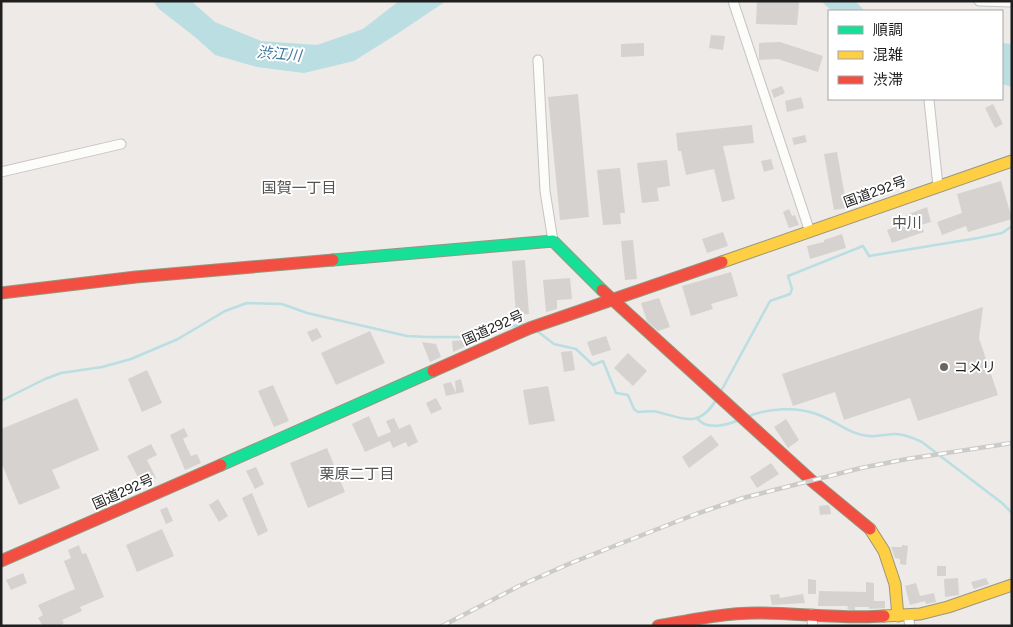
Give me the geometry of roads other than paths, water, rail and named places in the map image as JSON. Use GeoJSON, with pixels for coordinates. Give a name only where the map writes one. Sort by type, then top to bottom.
{"type":"FeatureCollection","features":[{"type":"Feature","properties":{"kind":"main road","name":"国道292号"},"geometry":{"type":"LineString","coordinates":[[1,561],[530,328],[1012,161]]}},
{"type":"Feature","properties":{"kind":"main road"},"geometry":{"type":"LineString","coordinates":[[1,293],[136,277],[553,241],[611,300],[812,481],[870,529],[884,551],[905,619]]}},
{"type":"Feature","properties":{"kind":"main road"},"geometry":{"type":"LineString","coordinates":[[658,626],[708,617],[755,613],[812,620],[852,618],[905,619],[948,607],[1012,585]]}},
{"type":"Feature","properties":{"kind":"street"},"geometry":{"type":"LineString","coordinates":[[733,1],[810,232]]}},
{"type":"Feature","properties":{"kind":"street"},"geometry":{"type":"LineString","coordinates":[[979,1],[1012,2]]}},
{"type":"Feature","properties":{"kind":"street"},"geometry":{"type":"LineString","coordinates":[[538,60],[545,191],[553,241]]}},
{"type":"Feature","properties":{"kind":"street"},"geometry":{"type":"LineString","coordinates":[[929,100],[938,186]]}},
{"type":"Feature","properties":{"kind":"street"},"geometry":{"type":"LineString","coordinates":[[1,172],[120,144]]}},
{"type":"Feature","properties":{"kind":"water","name":"渋江川"},"geometry":{"type":"Polygon","coordinates":[[[153,1],[191,1],[215,22],[261,41],[317,45],[363,29],[399,1],[446,1],[354,61],[304,73],[257,67],[215,55],[159,9],[153,1]]]}},
{"type":"Feature","properties":{"kind":"water"},"geometry":{"type":"Polygon","coordinates":[[[821,1],[855,1],[864,10],[831,10],[821,1]]]}},
{"type":"Feature","properties":{"kind":"water"},"geometry":{"type":"Polygon","coordinates":[[[1003,43],[1012,44],[1012,87],[1003,84],[1003,43]]]}},
{"type":"Feature","properties":{"kind":"waterway"},"geometry":{"type":"LineString","coordinates":[[720,393],[770,301],[790,294],[792,289],[788,276],[863,246],[869,256],[1002,233],[1012,226]]}},
{"type":"Feature","properties":{"kind":"waterway"},"geometry":{"type":"LineString","coordinates":[[1,401],[61,373],[102,367],[131,359],[178,339],[225,311],[247,303],[282,304],[307,313],[407,336],[462,337],[523,324]]}},
{"type":"Feature","properties":{"kind":"waterway"},"geometry":{"type":"LineString","coordinates":[[537,331],[554,344],[576,349],[593,365],[603,361],[616,393],[628,395],[634,409],[638,412],[653,411],[682,418],[697,418],[710,409],[716,400]]}},
{"type":"Feature","properties":{"kind":"waterway"},"geometry":{"type":"LineString","coordinates":[[747,417],[773,410],[802,410],[819,415],[862,435],[896,434],[909,436],[922,442],[1002,503],[1012,513]]}},
{"type":"Feature","properties":{"kind":"waterway"},"geometry":{"type":"LineString","coordinates":[[697,418],[711,426],[729,424],[739,420]]}},
{"type":"Feature","properties":{"kind":"railway"},"geometry":{"type":"LineString","coordinates":[[442,626],[519,586],[571,563],[696,514],[743,498],[861,468],[1012,443]]}},
{"type":"Feature","properties":{"kind":"place","name":"コメリ"},"geometry":{"type":"Point","coordinates":[944,367]}},
{"type":"Feature","properties":{"kind":"district","name":"国賀一丁目"},"geometry":{"type":"Point","coordinates":[299,188]}},
{"type":"Feature","properties":{"kind":"district","name":"中川"},"geometry":{"type":"Point","coordinates":[907,223]}},
{"type":"Feature","properties":{"kind":"district","name":"栗原二丁目"},"geometry":{"type":"Point","coordinates":[357,474]}}]}
